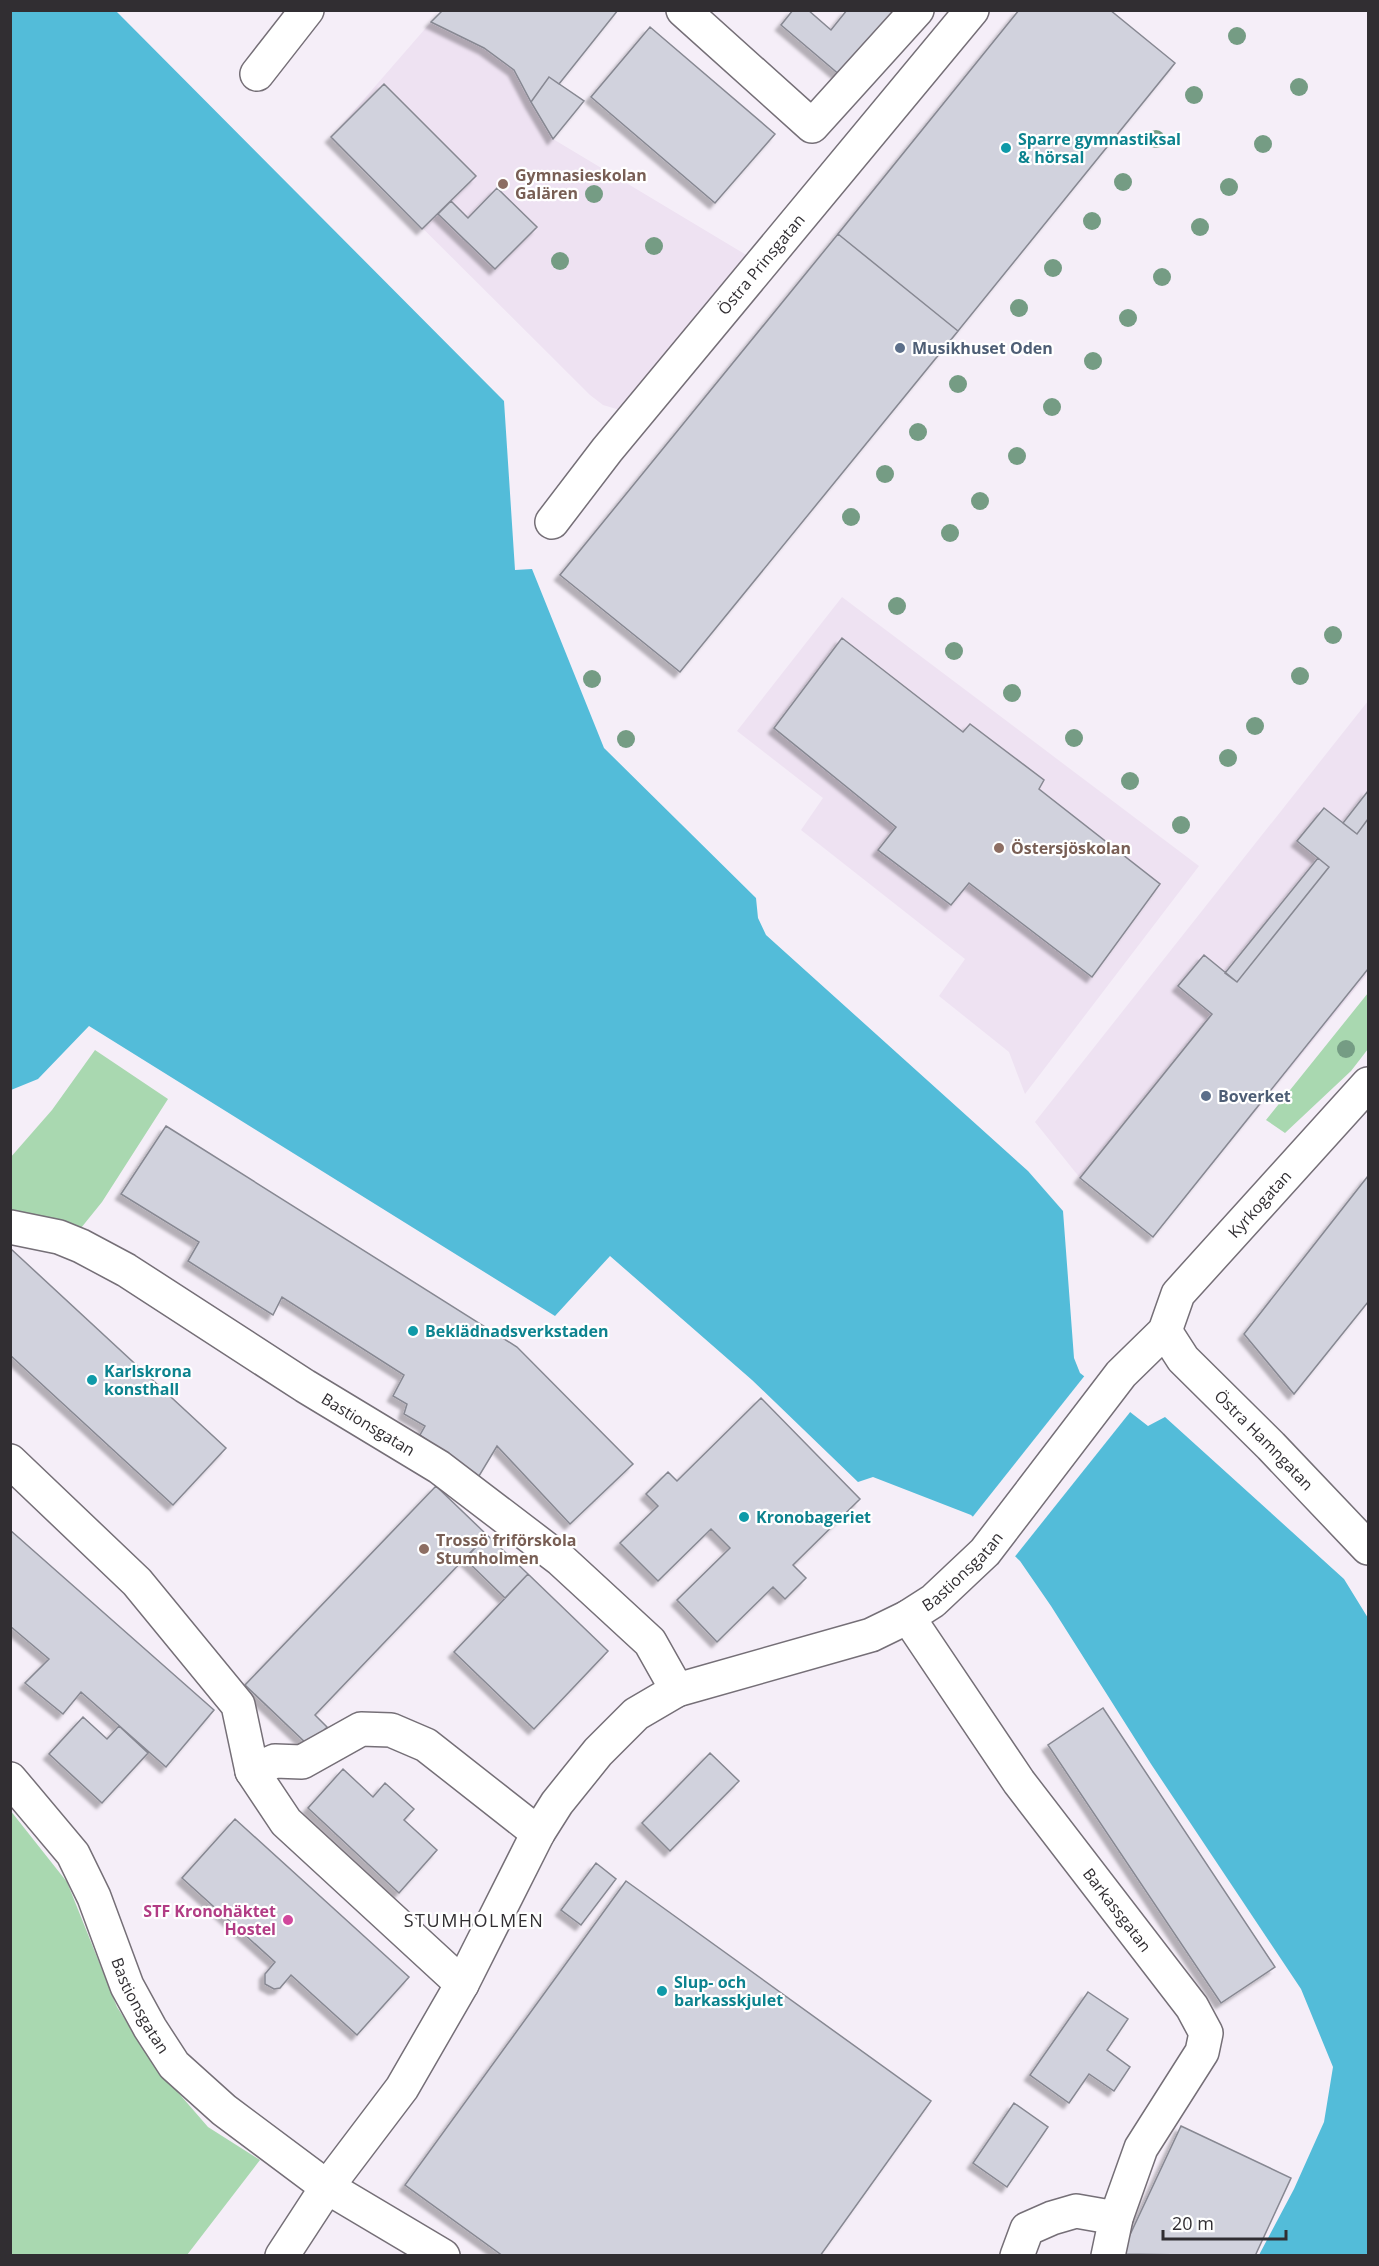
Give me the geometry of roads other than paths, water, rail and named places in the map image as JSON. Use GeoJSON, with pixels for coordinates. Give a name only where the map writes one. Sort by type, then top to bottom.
{"type":"FeatureCollection","features":[{"type":"Feature","properties":{"kind":"street"},"geometry":{"type":"LineString","coordinates":[[257,74],[307,10]]}},
{"type":"Feature","properties":{"kind":"street"},"geometry":{"type":"LineString","coordinates":[[683,10],[812,126],[916,10]]}},
{"type":"Feature","properties":{"kind":"street","name":"Östra Prinsgatan"},"geometry":{"type":"LineString","coordinates":[[552,522],[607,450],[972,10]]}},
{"type":"Feature","properties":{"kind":"street","name":"Kyrkogatan"},"geometry":{"type":"LineString","coordinates":[[1165,1331],[1178,1294],[1368,1084]]}},
{"type":"Feature","properties":{"kind":"street","name":"Bastionsgatan"},"geometry":{"type":"LineString","coordinates":[[10,1227],[59,1237],[126,1270],[305,1386],[439,1467],[561,1560],[650,1642],[677,1690]]}},
{"type":"Feature","properties":{"kind":"street","name":"Bastionsgatan"},"geometry":{"type":"LineString","coordinates":[[282,2256],[327,2187],[402,2088],[462,1984],[538,1833],[557,1803],[598,1752],[636,1714],[677,1690],[871,1635],[908,1617],[933,1601],[985,1552],[1110,1388],[1165,1331]]}},
{"type":"Feature","properties":{"kind":"street","name":"Östra Hamngatan"},"geometry":{"type":"LineString","coordinates":[[1165,1331],[1183,1359],[1271,1446],[1368,1548]]}},
{"type":"Feature","properties":{"kind":"street"},"geometry":{"type":"LineString","coordinates":[[10,1461],[137,1582],[238,1706],[252,1771],[286,1822],[462,1984]]}},
{"type":"Feature","properties":{"kind":"street","name":"Barkassgatan"},"geometry":{"type":"LineString","coordinates":[[908,1617],[1018,1782],[1192,2007],[1206,2033],[1202,2052],[1140,2148],[1116,2218],[1108,2256]]}},
{"type":"Feature","properties":{"kind":"street"},"geometry":{"type":"LineString","coordinates":[[252,1771],[275,1761],[302,1762],[361,1729],[391,1730],[426,1745],[538,1833]]}},
{"type":"Feature","properties":{"kind":"street","name":"Bastionsgatan"},"geometry":{"type":"LineString","coordinates":[[10,1779],[73,1854],[94,1897],[128,1986],[150,2028],[174,2065],[224,2110],[327,2187],[435,2254]]}},
{"type":"Feature","properties":{"kind":"street"},"geometry":{"type":"LineString","coordinates":[[1017,2256],[1027,2229],[1052,2218],[1076,2211],[1116,2218]]}},
{"type":"Feature","properties":{"kind":"water"},"geometry":{"type":"Polygon","coordinates":[[[11,11],[116,11],[504,401],[515,570],[532,569],[604,748],[756,898],[758,918],[766,935],[1028,1171],[1063,1211],[1074,1358],[1080,1373],[1148,1426],[1165,1417],[1344,1579],[1368,1618],[1368,2255],[1259,2255],[1294,2189],[1324,2122],[1333,2067],[1301,1989],[1151,1764],[1051,1606],[1020,1561],[971,1515],[873,1477],[858,1482],[752,1380],[610,1256],[555,1316],[89,1026],[38,1079],[11,1090],[11,11]]]}},
{"type":"Feature","properties":{"kind":"place","name":"Sparre gymnastiksal & hörsal"},"geometry":{"type":"Point","coordinates":[1006,148]}},
{"type":"Feature","properties":{"kind":"place","name":"Gymnasieskolan Galären"},"geometry":{"type":"Point","coordinates":[503,184]}},
{"type":"Feature","properties":{"kind":"place","name":"Musikhuset Oden"},"geometry":{"type":"Point","coordinates":[900,348]}},
{"type":"Feature","properties":{"kind":"place","name":"Östersjöskolan"},"geometry":{"type":"Point","coordinates":[999,848]}},
{"type":"Feature","properties":{"kind":"place","name":"Boverket"},"geometry":{"type":"Point","coordinates":[1206,1096]}},
{"type":"Feature","properties":{"kind":"place","name":"Beklädnadsverkstaden"},"geometry":{"type":"Point","coordinates":[413,1331]}},
{"type":"Feature","properties":{"kind":"place","name":"Karlskrona konsthall"},"geometry":{"type":"Point","coordinates":[92,1380]}},
{"type":"Feature","properties":{"kind":"place","name":"Kronobageriet"},"geometry":{"type":"Point","coordinates":[744,1517]}},
{"type":"Feature","properties":{"kind":"place","name":"Trossö friförskola Stumholmen"},"geometry":{"type":"Point","coordinates":[424,1549]}},
{"type":"Feature","properties":{"kind":"place","name":"STF Kronohäktet Hostel"},"geometry":{"type":"Point","coordinates":[288,1920]}},
{"type":"Feature","properties":{"kind":"place","name":"Slup- och barkasskjulet"},"geometry":{"type":"Point","coordinates":[662,1991]}},
{"type":"Feature","properties":{"kind":"district","name":"STUMHOLMEN"},"geometry":{"type":"Point","coordinates":[474,1920]}}]}
